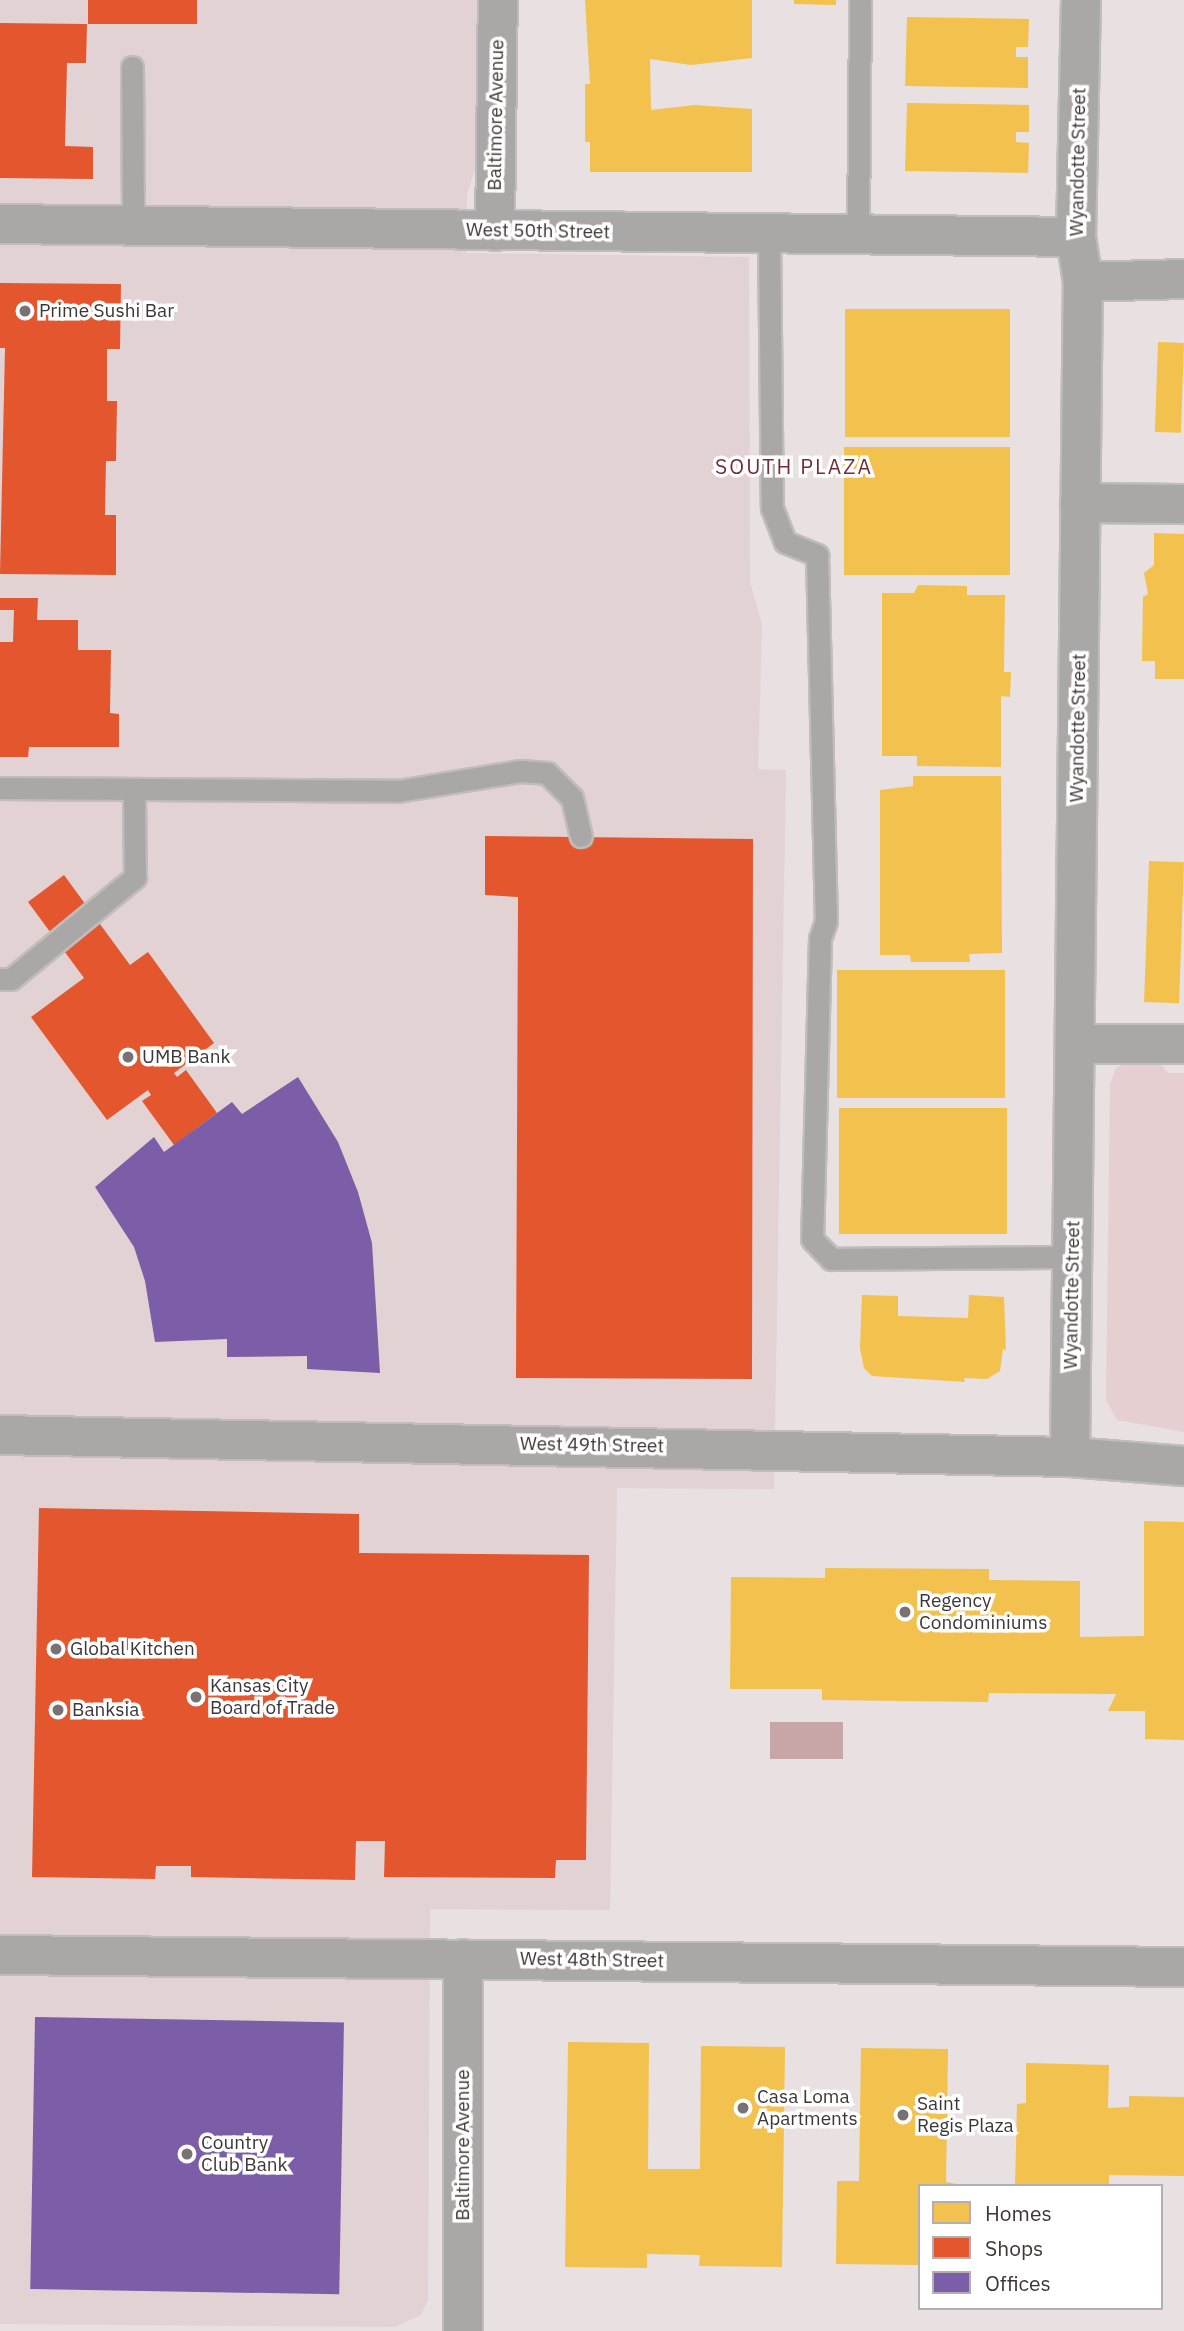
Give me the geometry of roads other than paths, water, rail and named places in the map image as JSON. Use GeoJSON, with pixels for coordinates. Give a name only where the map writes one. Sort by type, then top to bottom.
{"type":"FeatureCollection","features":[{"type":"Feature","properties":{"kind":"street","name":"Baltimore Avenue"},"geometry":{"type":"LineString","coordinates":[[495,231],[498,0]]}},
{"type":"Feature","properties":{"kind":"street","name":"Wyandotte Street"},"geometry":{"type":"LineString","coordinates":[[1070,1457],[1083,282],[1076,237],[1081,0]]}},
{"type":"Feature","properties":{"kind":"street","name":"West 50th Street"},"geometry":{"type":"LineString","coordinates":[[0,224],[1076,237]]}},
{"type":"Feature","properties":{"kind":"street"},"geometry":{"type":"LineString","coordinates":[[1083,282],[1184,279]]}},
{"type":"Feature","properties":{"kind":"street"},"geometry":{"type":"LineString","coordinates":[[1080,503],[1184,504]]}},
{"type":"Feature","properties":{"kind":"street"},"geometry":{"type":"LineString","coordinates":[[1075,1044],[1184,1044]]}},
{"type":"Feature","properties":{"kind":"street","name":"West 49th Street"},"geometry":{"type":"LineString","coordinates":[[0,1435],[1070,1457],[1184,1466]]}},
{"type":"Feature","properties":{"kind":"street","name":"West 48th Street"},"geometry":{"type":"LineString","coordinates":[[0,1955],[1184,1968]]}},
{"type":"Feature","properties":{"kind":"street","name":"Baltimore Avenue"},"geometry":{"type":"LineString","coordinates":[[463,1959],[463,2331]]}},
{"type":"Feature","properties":{"kind":"lane"},"geometry":{"type":"LineString","coordinates":[[858,235],[856,44],[860,0]]}},
{"type":"Feature","properties":{"kind":"lane"},"geometry":{"type":"LineString","coordinates":[[132,67],[134,226]]}},
{"type":"Feature","properties":{"kind":"lane"},"geometry":{"type":"LineString","coordinates":[[769,234],[772,508],[785,542],[817,555],[826,921],[820,938],[812,1239],[831,1259],[1073,1257]]}},
{"type":"Feature","properties":{"kind":"lane"},"geometry":{"type":"LineString","coordinates":[[0,788],[398,790],[520,771],[547,773],[572,798],[581,836]]}},
{"type":"Feature","properties":{"kind":"lane"},"geometry":{"type":"LineString","coordinates":[[0,979],[11,979],[135,877],[134,789]]}},
{"type":"Feature","properties":{"kind":"place","name":"Prime Sushi Bar"},"geometry":{"type":"Point","coordinates":[25,311]}},
{"type":"Feature","properties":{"kind":"place","name":"UMB Bank"},"geometry":{"type":"Point","coordinates":[128,1057]}},
{"type":"Feature","properties":{"kind":"place","name":"Regency Condominiums"},"geometry":{"type":"Point","coordinates":[905,1612]}},
{"type":"Feature","properties":{"kind":"place","name":"Global Kitchen"},"geometry":{"type":"Point","coordinates":[56,1649]}},
{"type":"Feature","properties":{"kind":"place","name":"Kansas City Board of Trade"},"geometry":{"type":"Point","coordinates":[196,1697]}},
{"type":"Feature","properties":{"kind":"place","name":"Banksia"},"geometry":{"type":"Point","coordinates":[58,1710]}},
{"type":"Feature","properties":{"kind":"place","name":"Casa Loma Apartments"},"geometry":{"type":"Point","coordinates":[743,2108]}},
{"type":"Feature","properties":{"kind":"place","name":"Saint Regis Plaza"},"geometry":{"type":"Point","coordinates":[903,2115]}},
{"type":"Feature","properties":{"kind":"place","name":"Country Club Bank"},"geometry":{"type":"Point","coordinates":[187,2154]}},
{"type":"Feature","properties":{"kind":"district","name":"SOUTH PLAZA"},"geometry":{"type":"Point","coordinates":[794,466]}}]}
